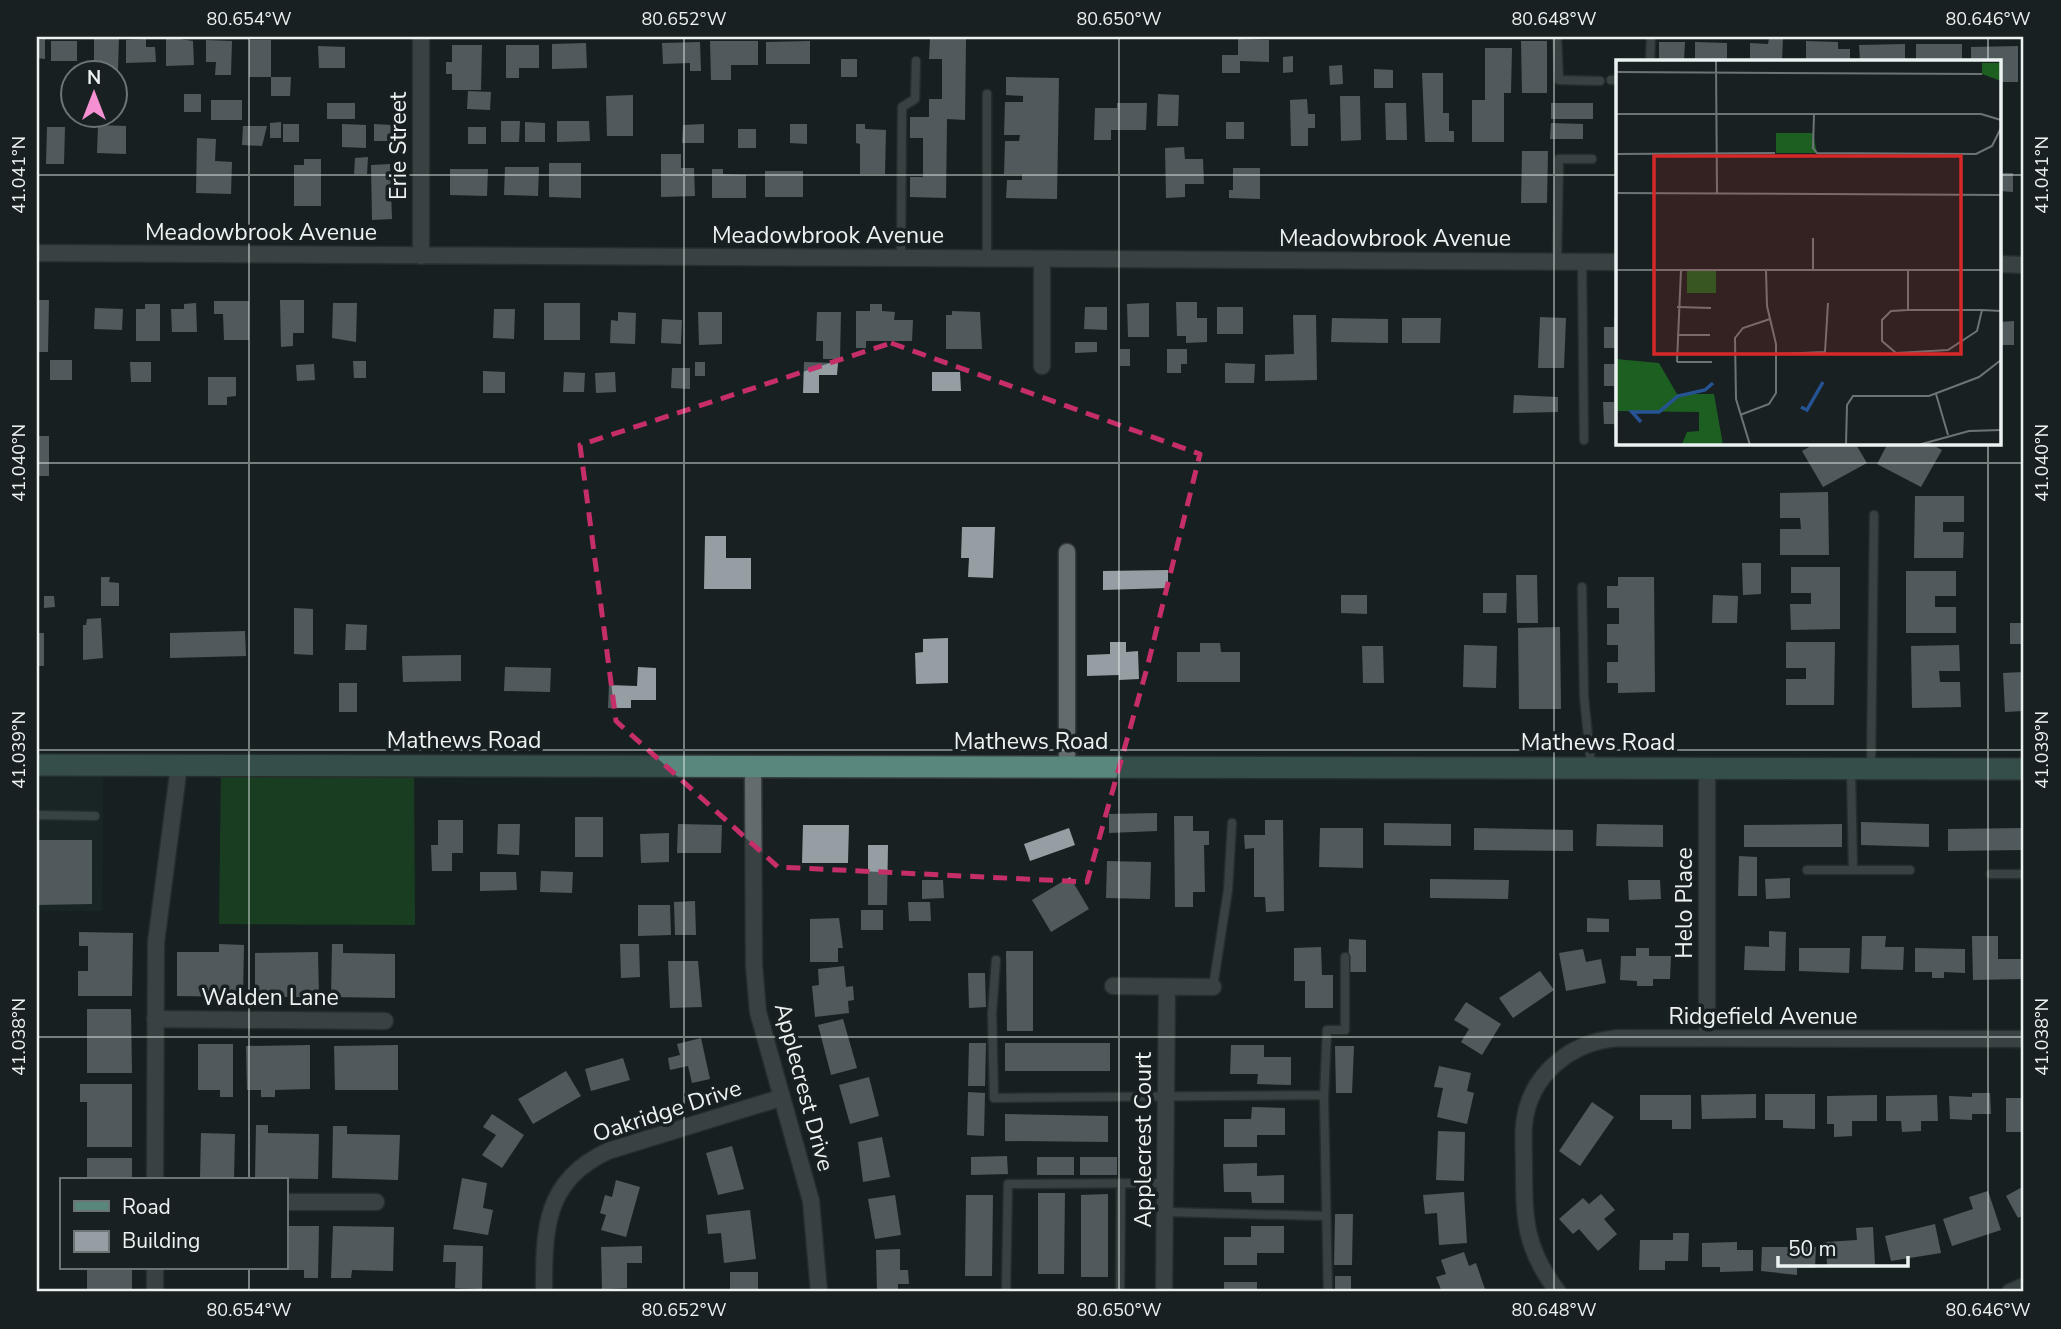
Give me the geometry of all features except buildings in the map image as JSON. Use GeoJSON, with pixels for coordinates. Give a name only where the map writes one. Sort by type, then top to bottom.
{"type":"FeatureCollection","features":[{"type":"Feature","properties":{"kind":"street","name":"Erie Street"},"geometry":{"type":"LineString","coordinates":[[421,37],[421,256]]}},
{"type":"Feature","properties":{"kind":"street","name":"Meadowbrook Avenue"},"geometry":{"type":"LineString","coordinates":[[37,253],[1616,262]]}},
{"type":"Feature","properties":{"kind":"street"},"geometry":{"type":"LineString","coordinates":[[1042,259],[1042,366]]}},
{"type":"Feature","properties":{"kind":"street"},"geometry":{"type":"LineString","coordinates":[[2002,264],[2024,265]]}},
{"type":"Feature","properties":{"kind":"street"},"geometry":{"type":"LineString","coordinates":[[1067,552],[1067,767]]}},
{"type":"Feature","properties":{"kind":"street","name":"Mathews Road"},"geometry":{"type":"LineString","coordinates":[[37,765],[2024,769]]}},
{"type":"Feature","properties":{"kind":"street"},"geometry":{"type":"LineString","coordinates":[[155,1178],[156,942],[179,766]]}},
{"type":"Feature","properties":{"kind":"street","name":"Applecrest Drive"},"geometry":{"type":"LineString","coordinates":[[753,766],[755,977],[758,1012],[811,1201],[819,1292]]}},
{"type":"Feature","properties":{"kind":"street","name":"Helo Place"},"geometry":{"type":"LineString","coordinates":[[1707,768],[1707,1038]]}},
{"type":"Feature","properties":{"kind":"street"},"geometry":{"type":"LineString","coordinates":[[1113,986],[1213,987]]}},
{"type":"Feature","properties":{"kind":"street","name":"Applecrest Court"},"geometry":{"type":"LineString","coordinates":[[1164,1292],[1167,987]]}},
{"type":"Feature","properties":{"kind":"street","name":"Walden Lane"},"geometry":{"type":"LineString","coordinates":[[155,1019],[385,1021]]}},
{"type":"Feature","properties":{"kind":"street","name":"Ridgefield Avenue"},"geometry":{"type":"LineString","coordinates":[[1558,1292],[1534,1257],[1524,1218],[1524,1124],[1529,1103],[1550,1069],[1566,1055],[1592,1042],[1618,1038],[2024,1039]]}},
{"type":"Feature","properties":{"kind":"street","name":"Oakridge Drive"},"geometry":{"type":"LineString","coordinates":[[544,1292],[544,1242],[551,1206],[562,1186],[583,1165],[608,1151],[780,1098]]}},
{"type":"Feature","properties":{"kind":"street"},"geometry":{"type":"LineString","coordinates":[[287,1202],[376,1202]]}},
{"type":"Feature","properties":{"kind":"street"},"geometry":{"type":"LineString","coordinates":[[155,1270],[155,1292]]}},
{"type":"Feature","properties":{"kind":"street"},"geometry":{"type":"LineString","coordinates":[[2010,1292],[2024,1286]]}},
{"type":"Feature","properties":{"kind":"lane"},"geometry":{"type":"LineString","coordinates":[[1557,37],[1559,80],[1600,81]]}},
{"type":"Feature","properties":{"kind":"lane"},"geometry":{"type":"LineString","coordinates":[[1650,60],[1651,37]]}},
{"type":"Feature","properties":{"kind":"lane"},"geometry":{"type":"LineString","coordinates":[[901,258],[902,107],[915,99],[916,61]]}},
{"type":"Feature","properties":{"kind":"lane"},"geometry":{"type":"LineString","coordinates":[[986,94],[987,259]]}},
{"type":"Feature","properties":{"kind":"lane"},"geometry":{"type":"LineString","coordinates":[[1557,262],[1559,159],[1592,159]]}},
{"type":"Feature","properties":{"kind":"lane"},"geometry":{"type":"LineString","coordinates":[[1582,262],[1584,440]]}},
{"type":"Feature","properties":{"kind":"lane"},"geometry":{"type":"LineString","coordinates":[[1853,870],[1874,515]]}},
{"type":"Feature","properties":{"kind":"lane"},"geometry":{"type":"LineString","coordinates":[[1582,587],[1584,697],[1591,768]]}},
{"type":"Feature","properties":{"kind":"lane"},"geometry":{"type":"LineString","coordinates":[[37,815],[95,816]]}},
{"type":"Feature","properties":{"kind":"lane"},"geometry":{"type":"LineString","coordinates":[[1213,987],[1228,890],[1232,823]]}},
{"type":"Feature","properties":{"kind":"lane"},"geometry":{"type":"LineString","coordinates":[[1807,870],[1910,870]]}},
{"type":"Feature","properties":{"kind":"lane"},"geometry":{"type":"LineString","coordinates":[[1991,874],[2024,874]]}},
{"type":"Feature","properties":{"kind":"lane"},"geometry":{"type":"LineString","coordinates":[[1328,1292],[1324,1095],[1327,1030],[1345,1030],[1345,957]]}},
{"type":"Feature","properties":{"kind":"lane"},"geometry":{"type":"LineString","coordinates":[[996,960],[992,1013],[994,1098],[1324,1095]]}},
{"type":"Feature","properties":{"kind":"lane"},"geometry":{"type":"LineString","coordinates":[[1120,1292],[1121,1183]]}},
{"type":"Feature","properties":{"kind":"lane"},"geometry":{"type":"LineString","coordinates":[[1006,1292],[1008,1184],[1166,1183]]}},
{"type":"Feature","properties":{"kind":"lane"},"geometry":{"type":"LineString","coordinates":[[1166,1212],[1326,1216]]}},
{"type":"Feature","properties":{"kind":"highlighted area"},"geometry":{"type":"Polygon","coordinates":[[[891,343],[1200,454],[1147,668],[1087,882],[778,867],[616,721],[580,445],[891,343]]]}},
{"type":"Feature","properties":{"kind":"shaded area"},"geometry":{"type":"Polygon","coordinates":[[[37,765],[103,765],[102,911],[37,911],[37,765]]]}},
{"type":"Feature","properties":{"kind":"green space"},"geometry":{"type":"Polygon","coordinates":[[[221,766],[414,766],[415,925],[219,924],[221,766]]]}}]}
